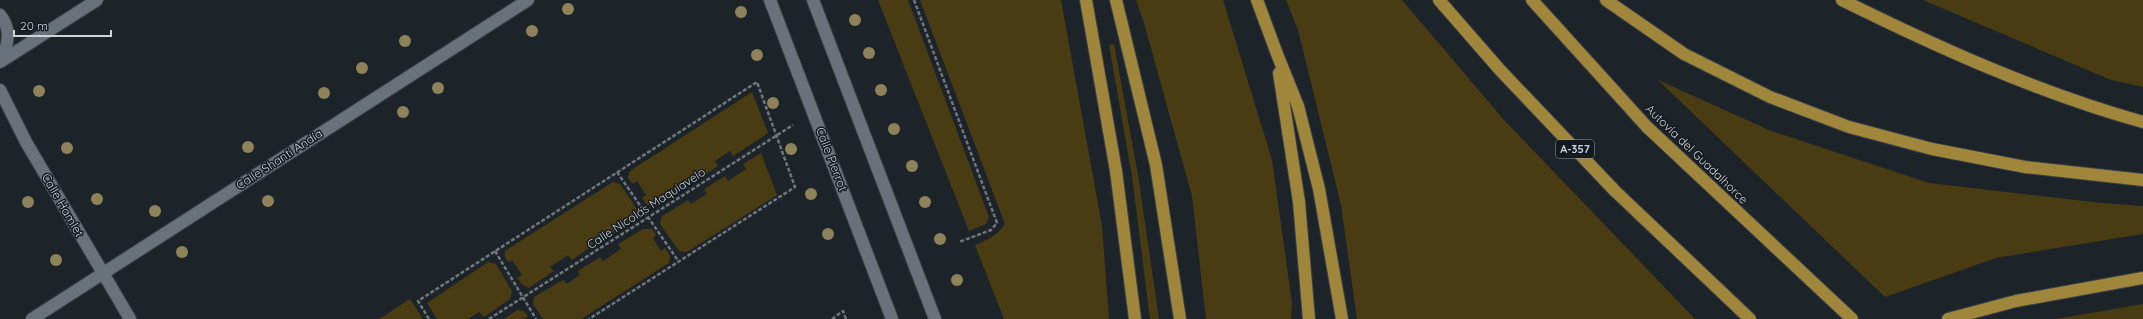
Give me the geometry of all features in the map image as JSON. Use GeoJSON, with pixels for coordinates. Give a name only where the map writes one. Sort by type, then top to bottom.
{"type":"FeatureCollection","features":[{"type":"Feature","properties":{"kind":"highway"},"geometry":{"type":"LineString","coordinates":[[1086,0],[1116,171],[1134,319]]}},
{"type":"Feature","properties":{"kind":"highway"},"geometry":{"type":"LineString","coordinates":[[1116,0],[1156,165],[1180,319]]}},
{"type":"Feature","properties":{"kind":"highway"},"geometry":{"type":"LineString","coordinates":[[1257,0],[1276,54],[1298,106],[1319,189],[1342,319]]}},
{"type":"Feature","properties":{"kind":"highway","name":"A-357"},"geometry":{"type":"LineString","coordinates":[[1439,0],[1500,70],[1615,191],[1750,319]]}},
{"type":"Feature","properties":{"kind":"highway","name":"Autovía del Guadalhorce"},"geometry":{"type":"LineString","coordinates":[[1532,0],[1647,127],[1852,319]]}},
{"type":"Feature","properties":{"kind":"highway"},"geometry":{"type":"LineString","coordinates":[[1606,0],[1684,54],[1770,97],[1849,127],[1932,148],[2025,167],[2143,180]]}},
{"type":"Feature","properties":{"kind":"highway"},"geometry":{"type":"LineString","coordinates":[[1842,0],[1902,30],[1991,68],[2100,110],[2143,122]]}},
{"type":"Feature","properties":{"kind":"highway"},"geometry":{"type":"LineString","coordinates":[[1276,54],[1299,202],[1309,319]]}},
{"type":"Feature","properties":{"kind":"highway"},"geometry":{"type":"LineString","coordinates":[[1948,319],[2016,301],[2143,278]]}},
{"type":"Feature","properties":{"kind":"street"},"geometry":{"type":"LineString","coordinates":[[0,62],[97,0]]}},
{"type":"Feature","properties":{"kind":"street","name":"Calle Shanti Andía"},"geometry":{"type":"LineString","coordinates":[[32,319],[528,0]]}},
{"type":"Feature","properties":{"kind":"street","name":"Calle Pierrot"},"geometry":{"type":"LineString","coordinates":[[770,0],[814,111],[892,319]]}},
{"type":"Feature","properties":{"kind":"street"},"geometry":{"type":"LineString","coordinates":[[813,0],[935,319]]}},
{"type":"Feature","properties":{"kind":"street"},"geometry":{"type":"LineString","coordinates":[[0,15],[8,34],[6,50],[0,62]]}},
{"type":"Feature","properties":{"kind":"street","name":"Calle Hamlet"},"geometry":{"type":"LineString","coordinates":[[0,90],[26,142],[130,319]]}},
{"type":"Feature","properties":{"kind":"path"},"geometry":{"type":"LineString","coordinates":[[914,0],[997,223],[991,230],[959,242]]}},
{"type":"Feature","properties":{"kind":"path"},"geometry":{"type":"LineString","coordinates":[[429,319],[418,301],[757,82],[795,187],[589,319]]}},
{"type":"Feature","properties":{"kind":"path","name":"Calle Nicolás Maquiavelo"},"geometry":{"type":"LineString","coordinates":[[488,319],[814,111]]}},
{"type":"Feature","properties":{"kind":"path"},"geometry":{"type":"LineString","coordinates":[[617,172],[679,262]]}},
{"type":"Feature","properties":{"kind":"path"},"geometry":{"type":"LineString","coordinates":[[495,251],[536,319]]}},
{"type":"Feature","properties":{"kind":"path"},"geometry":{"type":"LineString","coordinates":[[832,319],[843,311],[846,319]]}},
{"type":"Feature","properties":{"kind":"shaded area"},"geometry":{"type":"Polygon","coordinates":[[[878,0],[908,0],[989,217],[986,224],[969,231],[878,0]]]}},
{"type":"Feature","properties":{"kind":"shaded area"},"geometry":{"type":"Polygon","coordinates":[[[920,0],[1061,0],[1102,226],[1109,319],[1004,319],[975,245],[995,235],[1005,224],[920,0]]]}},
{"type":"Feature","properties":{"kind":"shaded area"},"geometry":{"type":"Polygon","coordinates":[[[1136,0],[1223,0],[1272,160],[1292,303],[1291,319],[1206,319],[1192,196],[1144,23],[1136,0]]]}},
{"type":"Feature","properties":{"kind":"shaded area"},"geometry":{"type":"Polygon","coordinates":[[[1286,0],[1402,0],[1504,120],[1695,319],[1357,319],[1341,205],[1298,30],[1286,0]]]}},
{"type":"Feature","properties":{"kind":"shaded area"},"geometry":{"type":"Polygon","coordinates":[[[1923,0],[2143,0],[2143,87],[2111,80],[1923,0]]]}},
{"type":"Feature","properties":{"kind":"shaded area"},"geometry":{"type":"Polygon","coordinates":[[[1114,44],[1138,175],[1159,319],[1150,319],[1132,176],[1109,45],[1114,44]]]}},
{"type":"Feature","properties":{"kind":"shaded area"},"geometry":{"type":"Polygon","coordinates":[[[1658,80],[1769,130],[1929,183],[2101,203],[2143,206],[2143,234],[1996,258],[1885,297],[1658,80]]]}},
{"type":"Feature","properties":{"kind":"shaded area"},"geometry":{"type":"Polygon","coordinates":[[[752,92],[768,133],[733,156],[730,151],[715,161],[718,166],[695,181],[692,176],[681,184],[683,188],[655,206],[647,205],[642,198],[646,195],[637,181],[633,184],[628,178],[630,171],[752,92]]]}},
{"type":"Feature","properties":{"kind":"shaded area"},"geometry":{"type":"Polygon","coordinates":[[[761,153],[777,195],[687,252],[679,251],[660,224],[662,216],[688,200],[691,204],[707,194],[704,189],[725,176],[728,181],[746,169],[743,164],[761,153]]]}},
{"type":"Feature","properties":{"kind":"shaded area"},"geometry":{"type":"Polygon","coordinates":[[[613,182],[620,184],[638,211],[637,218],[609,236],[605,232],[591,241],[593,245],[572,260],[568,255],[550,267],[554,271],[529,288],[522,284],[517,278],[522,275],[512,260],[508,262],[505,257],[505,251],[613,182]]]}},
{"type":"Feature","properties":{"kind":"shaded area"},"geometry":{"type":"Polygon","coordinates":[[[643,229],[652,229],[656,235],[653,238],[661,251],[665,248],[670,256],[669,263],[581,319],[543,319],[533,304],[534,297],[563,280],[567,284],[580,275],[578,271],[600,257],[603,261],[621,249],[618,244],[643,229]]]}},
{"type":"Feature","properties":{"kind":"shaded area"},"geometry":{"type":"Polygon","coordinates":[[[488,262],[496,264],[512,291],[510,299],[484,317],[479,312],[468,319],[437,319],[427,303],[488,262]]]}},
{"type":"Feature","properties":{"kind":"shaded area"},"geometry":{"type":"Polygon","coordinates":[[[410,299],[423,319],[379,319],[410,299]]]}},
{"type":"Feature","properties":{"kind":"shaded area"},"geometry":{"type":"Polygon","coordinates":[[[2143,304],[2143,319],[2056,319],[2143,304]]]}},
{"type":"Feature","properties":{"kind":"shaded area"},"geometry":{"type":"Polygon","coordinates":[[[517,310],[524,311],[528,316],[524,319],[504,319],[517,310]]]}}]}
